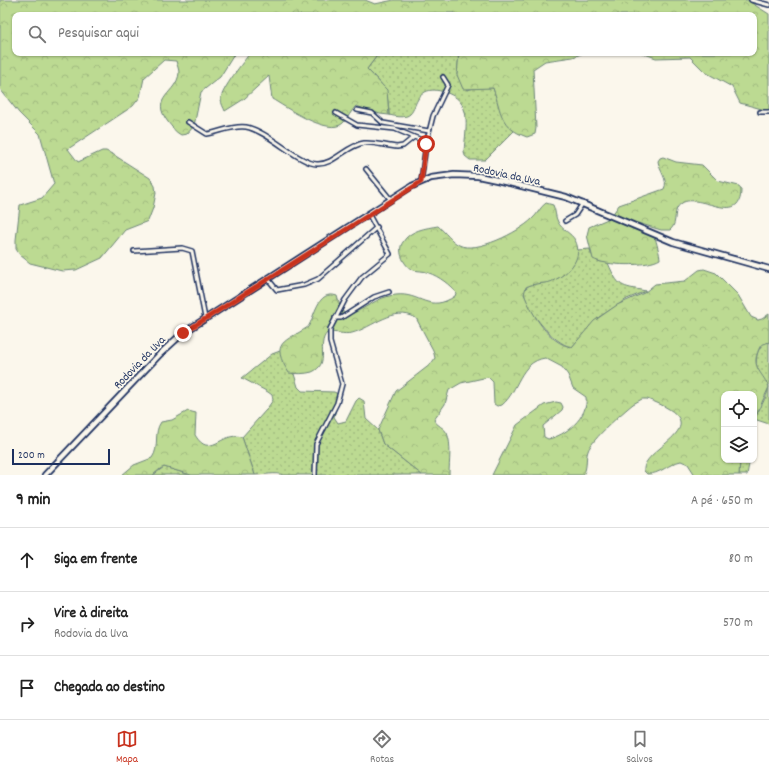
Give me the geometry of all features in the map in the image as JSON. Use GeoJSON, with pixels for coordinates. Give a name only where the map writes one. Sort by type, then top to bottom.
{"type":"FeatureCollection","features":[{"type":"Feature","properties":{"kind":"street"},"geometry":{"type":"LineString","coordinates":[[751,0],[769,5]]}},
{"type":"Feature","properties":{"kind":"street"},"geometry":{"type":"LineString","coordinates":[[421,182],[426,144],[433,116],[448,85],[443,77]]}},
{"type":"Feature","properties":{"kind":"street"},"geometry":{"type":"LineString","coordinates":[[357,110],[372,113],[383,123],[429,131]]}},
{"type":"Feature","properties":{"kind":"street"},"geometry":{"type":"LineString","coordinates":[[760,112],[769,112]]}},
{"type":"Feature","properties":{"kind":"street"},"geometry":{"type":"LineString","coordinates":[[336,113],[357,126],[395,129],[422,140],[426,144]]}},
{"type":"Feature","properties":{"kind":"street"},"geometry":{"type":"LineString","coordinates":[[188,122],[207,134],[219,130],[241,127],[249,128],[315,164],[325,163],[364,143],[397,147],[402,146],[414,137]]}},
{"type":"Feature","properties":{"kind":"street"},"geometry":{"type":"LineString","coordinates":[[366,169],[391,201]]}},
{"type":"Feature","properties":{"kind":"street","name":"Rodovia da Uva"},"geometry":{"type":"LineString","coordinates":[[45,475],[166,348],[183,333],[421,182],[454,175],[478,176],[530,188],[583,203],[673,242],[769,269]]}},
{"type":"Feature","properties":{"kind":"street"},"geometry":{"type":"LineString","coordinates":[[565,221],[576,215],[583,203]]}},
{"type":"Feature","properties":{"kind":"street"},"geometry":{"type":"LineString","coordinates":[[315,475],[316,444],[337,403],[342,384],[330,342],[330,330],[335,318],[362,277],[390,254],[377,227],[369,215]]}},
{"type":"Feature","properties":{"kind":"street"},"geometry":{"type":"LineString","coordinates":[[268,279],[277,290],[314,282],[377,227]]}},
{"type":"Feature","properties":{"kind":"street"},"geometry":{"type":"LineString","coordinates":[[134,251],[182,248],[192,251],[205,318]]}},
{"type":"Feature","properties":{"kind":"street"},"geometry":{"type":"LineString","coordinates":[[335,318],[342,318],[369,300],[389,292]]}},
{"type":"Feature","properties":{"kind":"green space"},"geometry":{"type":"Polygon","coordinates":[[[0,0],[365,0],[375,4],[394,0],[750,0],[750,2],[769,14],[769,111],[740,103],[732,87],[705,72],[690,57],[656,58],[650,56],[757,56],[757,12],[12,12],[12,56],[233,56],[220,77],[201,92],[194,126],[187,134],[181,135],[177,132],[163,114],[161,107],[163,101],[174,86],[179,73],[176,61],[164,60],[144,78],[140,97],[133,106],[68,149],[78,162],[102,151],[106,151],[114,155],[150,178],[155,186],[156,193],[153,208],[148,221],[125,230],[102,258],[76,270],[62,271],[30,263],[20,255],[16,249],[20,205],[42,198],[54,184],[40,134],[19,113],[0,89],[0,0]]]}},
{"type":"Feature","properties":{"kind":"green space"},"geometry":{"type":"Polygon","coordinates":[[[248,56],[377,56],[367,69],[387,90],[389,115],[380,114],[356,106],[343,123],[336,126],[328,126],[318,123],[307,119],[272,99],[269,76],[244,99],[225,111],[221,99],[233,76],[248,56]]]}},
{"type":"Feature","properties":{"kind":"green space"},"geometry":{"type":"Polygon","coordinates":[[[377,56],[459,56],[457,75],[467,90],[478,87],[493,88],[503,116],[514,131],[485,160],[470,160],[465,156],[464,151],[466,115],[460,101],[444,92],[432,90],[425,92],[420,96],[410,114],[399,117],[389,115],[388,99],[384,89],[378,80],[367,69],[377,56]]]}},
{"type":"Feature","properties":{"kind":"green space"},"geometry":{"type":"Polygon","coordinates":[[[459,56],[576,56],[545,61],[533,69],[536,128],[535,134],[527,137],[511,129],[506,124],[500,112],[493,88],[463,89],[457,75],[459,56]]]}},
{"type":"Feature","properties":{"kind":"green space"},"geometry":{"type":"Polygon","coordinates":[[[663,157],[676,162],[702,165],[718,181],[739,186],[741,190],[739,201],[734,206],[727,207],[689,201],[682,203],[677,209],[673,227],[670,230],[661,230],[638,223],[634,224],[655,237],[660,259],[654,262],[626,265],[607,263],[593,259],[587,235],[589,227],[610,218],[619,205],[664,189],[665,179],[658,161],[663,157]]]}},
{"type":"Feature","properties":{"kind":"green space"},"geometry":{"type":"Polygon","coordinates":[[[546,203],[553,205],[560,225],[575,240],[578,254],[572,266],[562,276],[550,282],[526,287],[524,294],[542,327],[564,345],[572,347],[594,321],[617,305],[644,293],[655,284],[685,281],[699,270],[704,269],[716,273],[738,295],[751,317],[758,320],[769,314],[769,342],[761,345],[756,358],[756,363],[769,387],[757,413],[757,391],[721,391],[721,463],[740,463],[739,475],[695,475],[688,464],[681,461],[656,473],[647,474],[644,471],[646,462],[674,436],[680,427],[679,419],[669,409],[647,399],[642,399],[622,413],[595,440],[588,451],[583,475],[492,475],[517,425],[544,405],[556,402],[561,403],[563,407],[562,410],[543,426],[544,437],[548,439],[568,430],[584,412],[586,397],[573,388],[568,375],[562,367],[545,358],[536,361],[524,371],[508,399],[502,405],[497,406],[494,404],[493,382],[488,377],[461,383],[449,390],[445,404],[434,420],[446,431],[449,438],[449,475],[422,475],[383,444],[378,430],[396,391],[431,364],[435,358],[433,350],[416,318],[408,315],[400,314],[391,316],[352,333],[327,333],[323,343],[321,364],[318,369],[307,373],[289,373],[280,355],[282,344],[308,327],[318,305],[325,296],[337,296],[341,310],[347,315],[389,296],[412,296],[431,303],[438,303],[455,296],[456,293],[448,284],[433,274],[411,269],[403,260],[401,245],[406,238],[414,232],[438,226],[459,245],[476,247],[497,240],[518,230],[534,217],[546,203]]]}},
{"type":"Feature","properties":{"kind":"green space"},"geometry":{"type":"Polygon","coordinates":[[[590,249],[591,254],[597,261],[608,263],[618,282],[625,287],[646,291],[627,299],[599,317],[572,347],[557,340],[541,324],[534,315],[525,297],[524,289],[530,285],[549,282],[577,254],[577,250],[590,249]]]}},
{"type":"Feature","properties":{"kind":"green space"},"geometry":{"type":"Polygon","coordinates":[[[765,342],[769,342],[769,424],[757,420],[757,413],[768,392],[767,384],[758,371],[756,363],[758,351],[765,342]]]}},
{"type":"Feature","properties":{"kind":"green space"},"geometry":{"type":"Polygon","coordinates":[[[280,351],[289,372],[294,374],[298,387],[302,391],[334,392],[338,394],[339,398],[334,417],[338,423],[346,421],[359,398],[364,401],[366,419],[378,430],[383,444],[422,475],[255,475],[242,437],[273,400],[272,395],[268,392],[242,378],[272,354],[280,351]]]}},
{"type":"Feature","properties":{"kind":"green space"},"geometry":{"type":"Polygon","coordinates":[[[188,411],[196,413],[195,435],[200,442],[206,445],[211,445],[235,436],[242,437],[255,475],[191,475],[164,467],[153,475],[122,475],[134,465],[152,458],[156,449],[157,431],[161,422],[172,420],[188,411]]]}},
{"type":"Feature","properties":{"kind":"green space"},"geometry":{"type":"Polygon","coordinates":[[[740,463],[748,463],[747,475],[739,475],[740,463]]]}},
{"type":"Feature","properties":{"kind":"green space"},"geometry":{"type":"Polygon","coordinates":[[[164,467],[191,475],[153,475],[164,467]]]}},
{"type":"Feature","properties":{"kind":"route"},"geometry":{"type":"LineString","coordinates":[[183,333],[198,322],[391,201],[412,186],[421,182],[426,144]]}}]}
